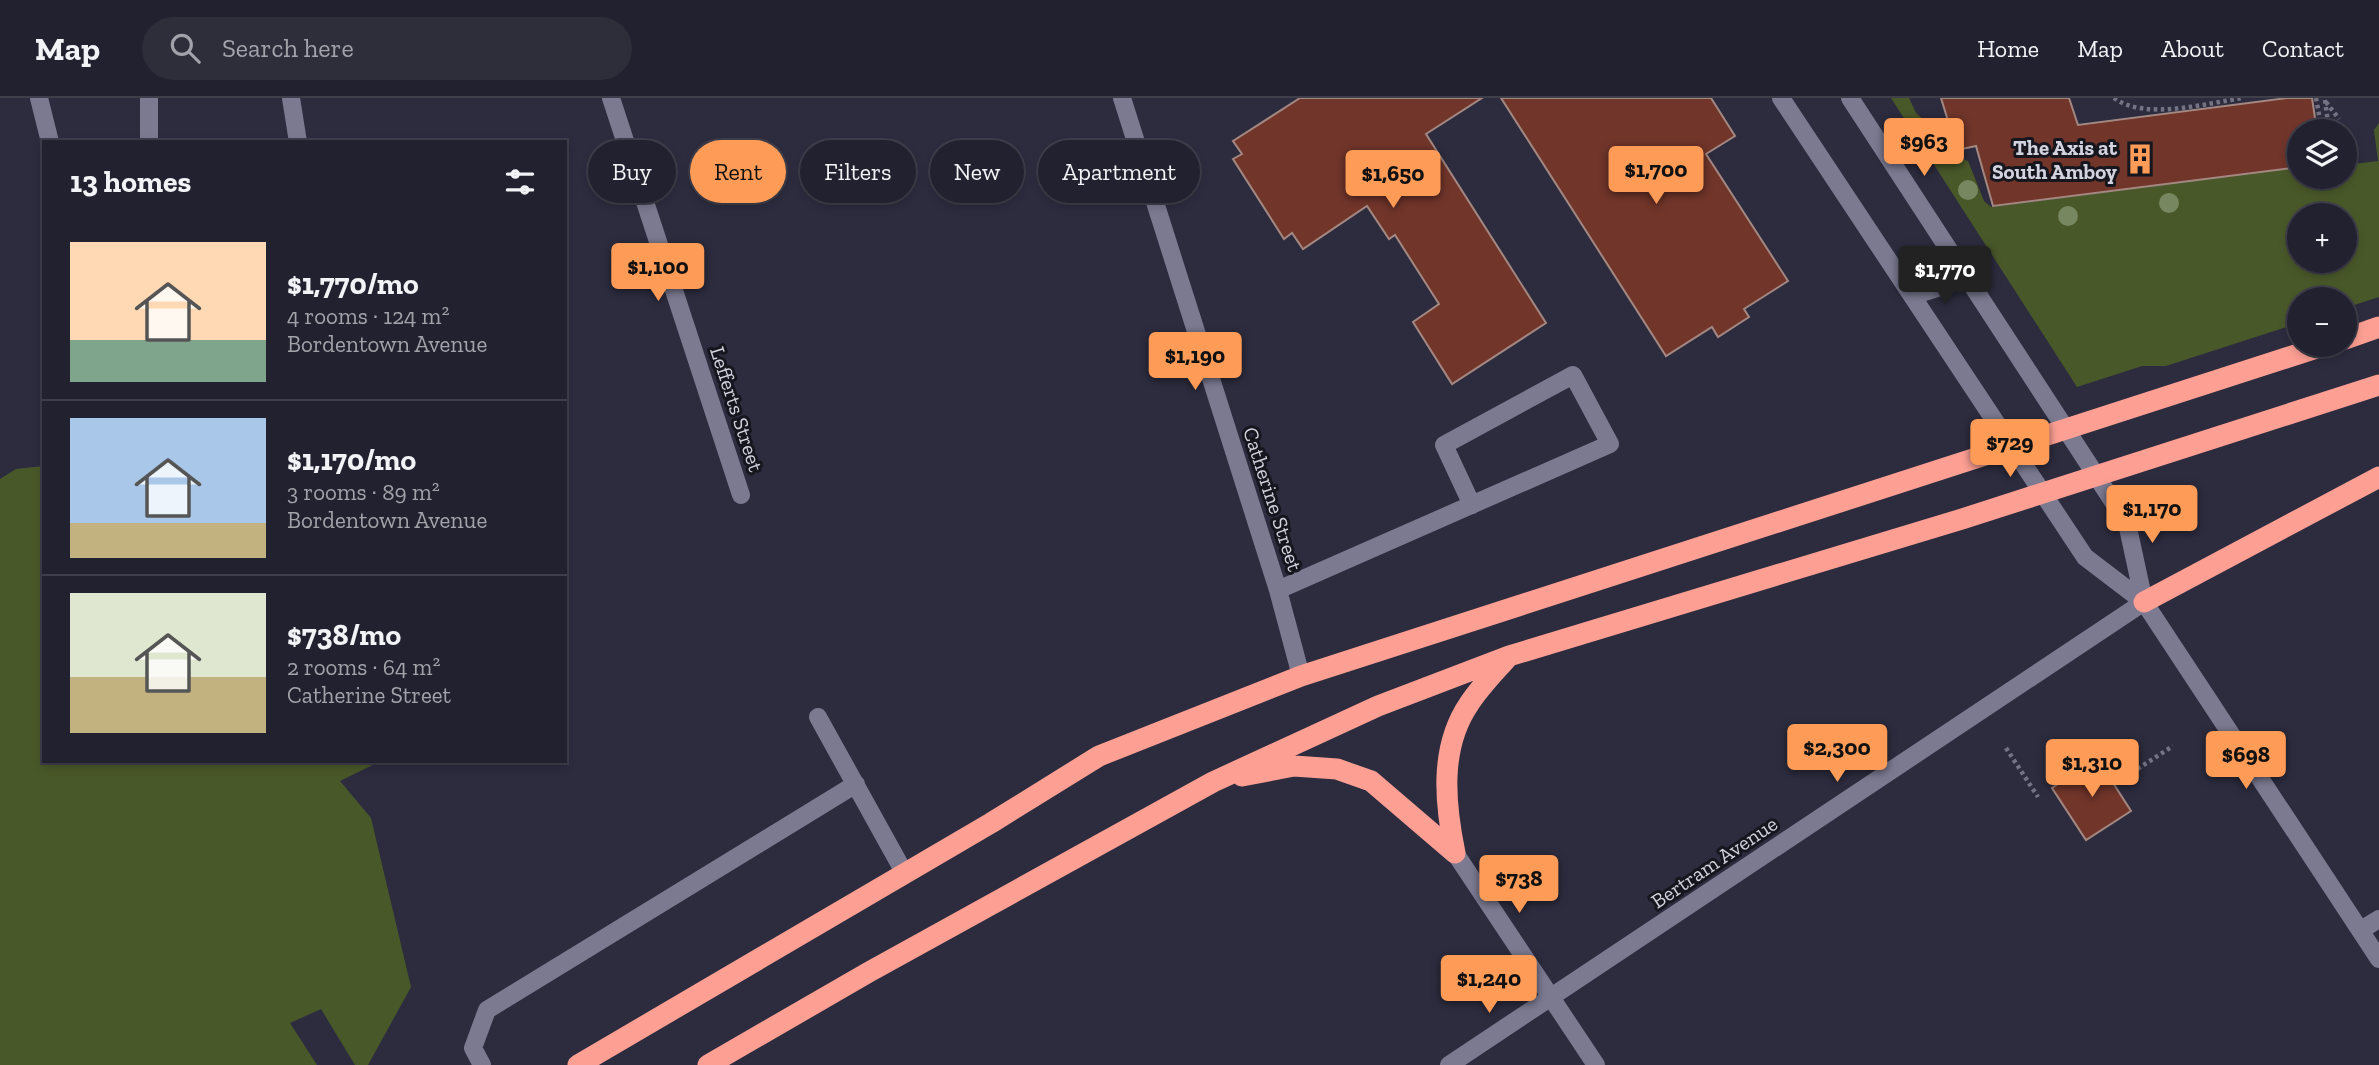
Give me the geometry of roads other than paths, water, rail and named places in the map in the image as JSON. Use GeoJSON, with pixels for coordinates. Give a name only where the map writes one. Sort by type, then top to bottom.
{"type":"FeatureCollection","features":[{"type":"Feature","properties":{"kind":"highway"},"geometry":{"type":"LineString","coordinates":[[2357,334],[2379,327]]}},
{"type":"Feature","properties":{"kind":"highway"},"geometry":{"type":"LineString","coordinates":[[578,1065],[905,874],[1099,756],[1301,676],[2289,357]]}},
{"type":"Feature","properties":{"kind":"highway"},"geometry":{"type":"LineString","coordinates":[[708,1065],[892,959],[1213,782],[1378,706],[1509,656],[1962,519],[2379,385]]}},
{"type":"Feature","properties":{"kind":"highway"},"geometry":{"type":"LineString","coordinates":[[2144,602],[2379,477]]}},
{"type":"Feature","properties":{"kind":"highway"},"geometry":{"type":"LineString","coordinates":[[1455,853],[1446,809],[1447,769],[1456,729],[1469,704],[1509,656]]}},
{"type":"Feature","properties":{"kind":"highway"},"geometry":{"type":"LineString","coordinates":[[1213,782],[1294,766],[1337,769],[1371,780],[1455,853]]}},
{"type":"Feature","properties":{"kind":"street"},"geometry":{"type":"LineString","coordinates":[[39,98],[50,140]]}},
{"type":"Feature","properties":{"kind":"street"},"geometry":{"type":"LineString","coordinates":[[149,98],[149,140]]}},
{"type":"Feature","properties":{"kind":"street"},"geometry":{"type":"LineString","coordinates":[[291,98],[298,140]]}},
{"type":"Feature","properties":{"kind":"street","name":"Lefferts Street"},"geometry":{"type":"LineString","coordinates":[[611,98],[741,495]]}},
{"type":"Feature","properties":{"kind":"street","name":"Catherine Street"},"geometry":{"type":"LineString","coordinates":[[1122,98],[1278,590],[1301,676]]}},
{"type":"Feature","properties":{"kind":"street"},"geometry":{"type":"LineString","coordinates":[[1781,98],[2085,557],[2144,602],[2379,959]]}},
{"type":"Feature","properties":{"kind":"street"},"geometry":{"type":"LineString","coordinates":[[1850,98],[2127,523],[2144,602]]}},
{"type":"Feature","properties":{"kind":"street"},"geometry":{"type":"LineString","coordinates":[[1912,296],[1966,279]]}},
{"type":"Feature","properties":{"kind":"street"},"geometry":{"type":"LineString","coordinates":[[1278,590],[1472,505],[1610,444],[1573,375],[1444,445],[1472,505]]}},
{"type":"Feature","properties":{"kind":"street","name":"Bertram Avenue"},"geometry":{"type":"LineString","coordinates":[[1449,1065],[2144,602]]}},
{"type":"Feature","properties":{"kind":"street"},"geometry":{"type":"LineString","coordinates":[[818,717],[905,874]]}},
{"type":"Feature","properties":{"kind":"street"},"geometry":{"type":"LineString","coordinates":[[482,1065],[473,1048],[487,1010],[856,784]]}},
{"type":"Feature","properties":{"kind":"street"},"geometry":{"type":"LineString","coordinates":[[1455,853],[1596,1065]]}},
{"type":"Feature","properties":{"kind":"street"},"geometry":{"type":"LineString","coordinates":[[2361,930],[2379,919]]}},
{"type":"Feature","properties":{"kind":"place","name":"The Axis at South Amboy"},"geometry":{"type":"Point","coordinates":[2140,159]}}]}
